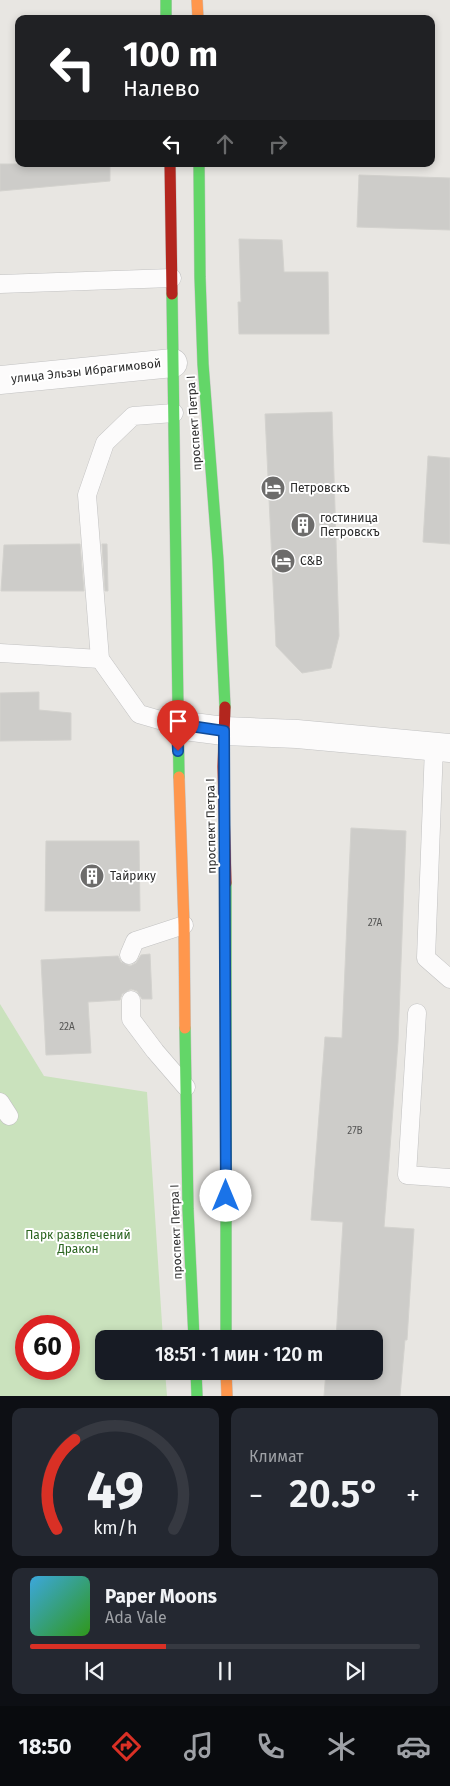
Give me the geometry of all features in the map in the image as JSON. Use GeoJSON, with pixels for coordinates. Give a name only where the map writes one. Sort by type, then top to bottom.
{"type":"FeatureCollection","features":[{"type":"Feature","properties":{"kind":"main road"},"geometry":{"type":"LineString","coordinates":[[166,0],[166,15]]}},
{"type":"Feature","properties":{"kind":"main road"},"geometry":{"type":"LineString","coordinates":[[197,0],[198,15]]}},
{"type":"Feature","properties":{"kind":"main road","name":"проспект Петра I"},"geometry":{"type":"LineString","coordinates":[[170,167],[177,724],[184,925],[188,1209],[194,1330]]}},
{"type":"Feature","properties":{"kind":"main road","name":"проспект Петра I"},"geometry":{"type":"LineString","coordinates":[[199,167],[203,364],[218,560],[225,691],[223,767],[226,912],[226,1330]]}},
{"type":"Feature","properties":{"kind":"main road"},"geometry":{"type":"LineString","coordinates":[[196,1380],[197,1396]]}},
{"type":"Feature","properties":{"kind":"main road"},"geometry":{"type":"LineString","coordinates":[[226,1380],[226,1396]]}},
{"type":"Feature","properties":{"kind":"street","name":"улица Эльзы Ибрагимовой"},"geometry":{"type":"LineString","coordinates":[[0,380],[173,363]]}},
{"type":"Feature","properties":{"kind":"street"},"geometry":{"type":"LineString","coordinates":[[177,724],[224,731],[297,734],[442,747]]}},
{"type":"Feature","properties":{"kind":"lane"},"geometry":{"type":"LineString","coordinates":[[0,284],[172,278]]}},
{"type":"Feature","properties":{"kind":"lane"},"geometry":{"type":"LineString","coordinates":[[174,413],[133,416],[105,443],[88,495],[100,659],[140,714],[177,724]]}},
{"type":"Feature","properties":{"kind":"lane"},"geometry":{"type":"LineString","coordinates":[[0,653],[100,659]]}},
{"type":"Feature","properties":{"kind":"lane"},"geometry":{"type":"LineString","coordinates":[[442,747],[426,958],[450,979]]}},
{"type":"Feature","properties":{"kind":"lane"},"geometry":{"type":"LineString","coordinates":[[129,955],[135,941],[184,925]]}},
{"type":"Feature","properties":{"kind":"lane"},"geometry":{"type":"LineString","coordinates":[[131,1000],[131,1019],[186,1087]]}},
{"type":"Feature","properties":{"kind":"lane"},"geometry":{"type":"LineString","coordinates":[[417,1013],[407,1175],[450,1178]]}},
{"type":"Feature","properties":{"kind":"green space","name":"Парк развлечений Дракон"},"geometry":{"type":"Polygon","coordinates":[[[0,1004],[44,1076],[147,1092],[162,1330],[95,1330],[95,1380],[166,1380],[167,1396],[0,1396],[0,1004]]]}},
{"type":"Feature","properties":{"kind":"building"},"geometry":{"type":"Polygon","coordinates":[[[0,164],[15,164],[15,167],[110,167],[110,181],[0,191],[0,164]]]}},
{"type":"Feature","properties":{"kind":"building"},"geometry":{"type":"Polygon","coordinates":[[[359,175],[450,178],[450,230],[357,227],[359,175]]]}},
{"type":"Feature","properties":{"kind":"building"},"geometry":{"type":"Polygon","coordinates":[[[239,239],[282,240],[284,272],[328,272],[329,334],[239,334],[238,302],[241,302],[239,239]]]}},
{"type":"Feature","properties":{"kind":"building","name":"гостиница Петровскъ"},"geometry":{"type":"Polygon","coordinates":[[[332,412],[339,636],[331,668],[302,673],[276,646],[265,414],[332,412]]]}},
{"type":"Feature","properties":{"kind":"building"},"geometry":{"type":"Polygon","coordinates":[[[428,456],[450,458],[450,544],[423,542],[428,456]]]}},
{"type":"Feature","properties":{"kind":"building"},"geometry":{"type":"Polygon","coordinates":[[[80,544],[84,591],[1,591],[4,545],[80,544]]]}},
{"type":"Feature","properties":{"kind":"building"},"geometry":{"type":"Polygon","coordinates":[[[102,544],[107,544],[108,591],[105,591],[102,544]]]}},
{"type":"Feature","properties":{"kind":"building"},"geometry":{"type":"Polygon","coordinates":[[[39,692],[39,710],[71,713],[71,740],[0,741],[0,693],[39,692]]]}},
{"type":"Feature","properties":{"kind":"building"},"geometry":{"type":"Polygon","coordinates":[[[351,828],[406,831],[398,1042],[384,1227],[414,1229],[407,1340],[405,1340],[400,1396],[324,1396],[325,1380],[383,1380],[383,1330],[337,1330],[343,1222],[311,1220],[325,1037],[342,1038],[351,828]]]}},
{"type":"Feature","properties":{"kind":"building","name":"Тайрику"},"geometry":{"type":"Polygon","coordinates":[[[46,841],[139,841],[140,911],[45,911],[46,841]]]}},
{"type":"Feature","properties":{"kind":"building"},"geometry":{"type":"Polygon","coordinates":[[[150,954],[152,999],[142,999],[137,991],[131,989],[122,994],[120,1000],[88,1002],[91,1053],[46,1055],[41,960],[118,956],[121,962],[130,966],[136,963],[141,955],[150,954]]]}},
{"type":"Feature","properties":{"kind":"traffic: fast"},"geometry":{"type":"LineString","coordinates":[[166,0],[166,15]]}},
{"type":"Feature","properties":{"kind":"traffic: fast"},"geometry":{"type":"LineString","coordinates":[[199,167],[203,364],[218,560],[225,707]]}},
{"type":"Feature","properties":{"kind":"traffic: fast"},"geometry":{"type":"LineString","coordinates":[[172,294],[179,777]]}},
{"type":"Feature","properties":{"kind":"traffic: fast"},"geometry":{"type":"LineString","coordinates":[[226,883],[226,1330]]}},
{"type":"Feature","properties":{"kind":"traffic: fast"},"geometry":{"type":"LineString","coordinates":[[185,1028],[188,1209],[194,1330]]}},
{"type":"Feature","properties":{"kind":"traffic: fast"},"geometry":{"type":"LineString","coordinates":[[196,1380],[197,1396]]}},
{"type":"Feature","properties":{"kind":"traffic: slow"},"geometry":{"type":"LineString","coordinates":[[197,0],[198,15]]}},
{"type":"Feature","properties":{"kind":"traffic: slow"},"geometry":{"type":"LineString","coordinates":[[179,777],[185,1028]]}},
{"type":"Feature","properties":{"kind":"traffic: slow"},"geometry":{"type":"LineString","coordinates":[[226,1380],[227,1396]]}},
{"type":"Feature","properties":{"kind":"traffic: jam"},"geometry":{"type":"LineString","coordinates":[[170,167],[172,294]]}},
{"type":"Feature","properties":{"kind":"traffic: jam"},"geometry":{"type":"LineString","coordinates":[[225,707],[223,767],[226,883]]}},
{"type":"Feature","properties":{"kind":"place","name":"Петровскъ"},"geometry":{"type":"Point","coordinates":[273,488]}},
{"type":"Feature","properties":{"kind":"place","name":"гостиница Петровскъ"},"geometry":{"type":"Point","coordinates":[303,525]}},
{"type":"Feature","properties":{"kind":"place","name":"С&В"},"geometry":{"type":"Point","coordinates":[283,561]}},
{"type":"Feature","properties":{"kind":"place","name":"Тайрику"},"geometry":{"type":"Point","coordinates":[92,876]}},
{"type":"Feature","properties":{"kind":"route"},"geometry":{"type":"LineString","coordinates":[[178,751],[177,724],[224,731],[226,1196]]}}]}
